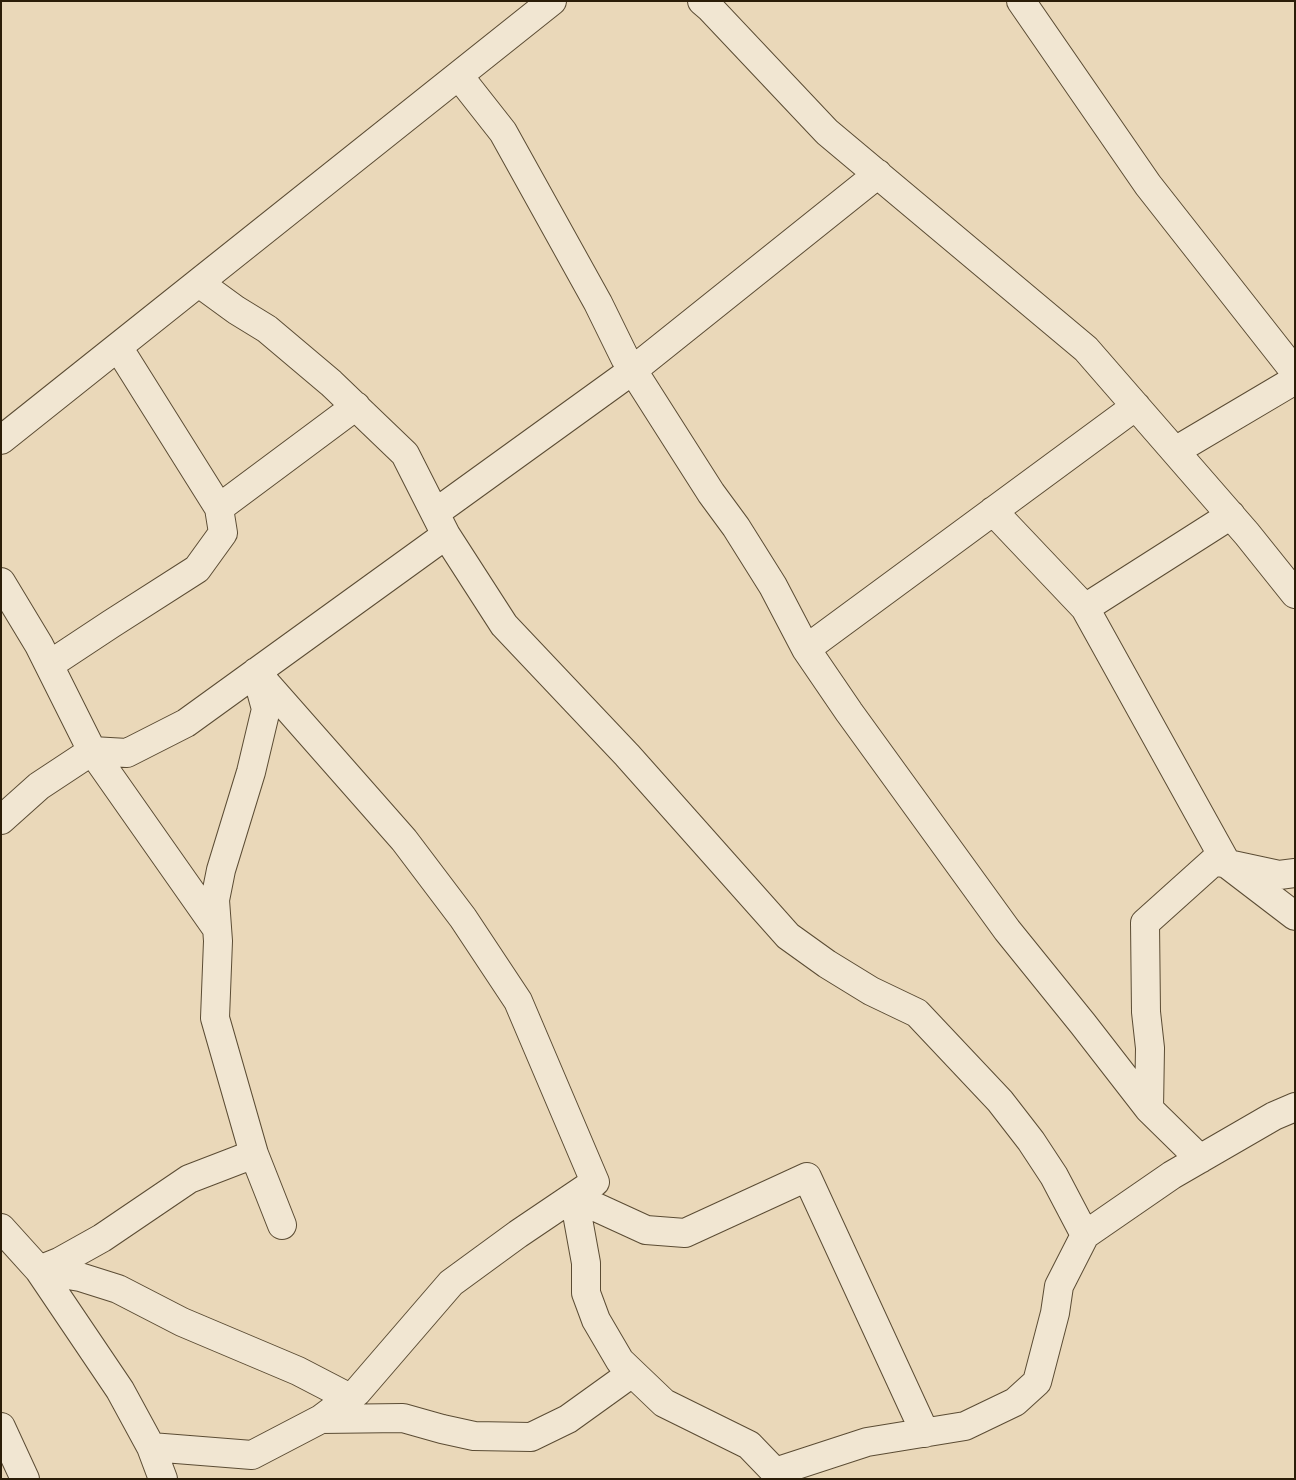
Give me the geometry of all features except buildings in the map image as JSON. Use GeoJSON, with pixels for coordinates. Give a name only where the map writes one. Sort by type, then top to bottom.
{"type":"FeatureCollection","features":[{"type":"Feature","properties":{"kind":"street"},"geometry":{"type":"LineString","coordinates":[[1,440],[552,1]]}},
{"type":"Feature","properties":{"kind":"street"},"geometry":{"type":"LineString","coordinates":[[1021,1],[1148,185],[1295,372]]}},
{"type":"Feature","properties":{"kind":"street"},"geometry":{"type":"LineString","coordinates":[[710,3],[827,132],[1086,349],[1231,515],[1295,594]]}},
{"type":"Feature","properties":{"kind":"street"},"geometry":{"type":"LineString","coordinates":[[457,77],[466,85],[503,132],[598,303],[625,358],[711,493],[736,527],[774,586],[806,649],[905,790],[1007,930],[1149,1109],[1200,1159]]}},
{"type":"Feature","properties":{"kind":"street"},"geometry":{"type":"LineString","coordinates":[[1,820],[39,786],[92,751],[127,753],[186,723],[256,672],[878,174]]}},
{"type":"Feature","properties":{"kind":"street"},"geometry":{"type":"LineString","coordinates":[[199,283],[236,310],[267,329],[331,383],[405,454],[440,524],[504,625],[627,755],[788,936],[827,964],[871,991],[917,1013],[1000,1101],[1031,1141],[1054,1176],[1085,1235]]}},
{"type":"Feature","properties":{"kind":"street"},"geometry":{"type":"LineString","coordinates":[[49,665],[197,569],[223,533],[219,508],[118,347]]}},
{"type":"Feature","properties":{"kind":"street"},"geometry":{"type":"LineString","coordinates":[[1175,451],[1295,380]]}},
{"type":"Feature","properties":{"kind":"street"},"geometry":{"type":"LineString","coordinates":[[219,508],[356,406]]}},
{"type":"Feature","properties":{"kind":"street"},"geometry":{"type":"LineString","coordinates":[[806,649],[1136,406]]}},
{"type":"Feature","properties":{"kind":"street"},"geometry":{"type":"LineString","coordinates":[[993,511],[1085,608],[1227,864],[1295,916]]}},
{"type":"Feature","properties":{"kind":"street"},"geometry":{"type":"LineString","coordinates":[[1085,608],[1231,515]]}},
{"type":"Feature","properties":{"kind":"street"},"geometry":{"type":"LineString","coordinates":[[1,582],[39,645],[92,751],[218,930]]}},
{"type":"Feature","properties":{"kind":"street"},"geometry":{"type":"LineString","coordinates":[[256,672],[266,709],[251,772],[221,870],[215,900],[218,930],[215,1018],[254,1154],[282,1225]]}},
{"type":"Feature","properties":{"kind":"street"},"geometry":{"type":"LineString","coordinates":[[151,1447],[252,1455],[321,1420],[357,1392],[450,1283],[595,1182],[518,1001],[463,918],[404,840],[256,672]]}},
{"type":"Feature","properties":{"kind":"street"},"geometry":{"type":"LineString","coordinates":[[1149,1109],[1150,1048],[1146,1012],[1145,923],[1214,861],[1279,874],[1295,873]]}},
{"type":"Feature","properties":{"kind":"street"},"geometry":{"type":"LineString","coordinates":[[574,1197],[586,1263],[586,1293],[596,1320],[620,1361],[664,1403],[748,1445],[776,1476],[867,1442],[965,1426],[1015,1402],[1037,1382],[1059,1286],[1085,1235],[1172,1175],[1274,1116],[1295,1107]]}},
{"type":"Feature","properties":{"kind":"street"},"geometry":{"type":"LineString","coordinates":[[39,1270],[59,1262],[102,1238],[189,1178],[254,1154]]}},
{"type":"Feature","properties":{"kind":"street"},"geometry":{"type":"LineString","coordinates":[[574,1197],[646,1230],[685,1233],[807,1177],[925,1433]]}},
{"type":"Feature","properties":{"kind":"street"},"geometry":{"type":"LineString","coordinates":[[1,1228],[39,1270],[120,1390],[151,1447],[163,1479]]}},
{"type":"Feature","properties":{"kind":"street"},"geometry":{"type":"LineString","coordinates":[[39,1270],[80,1277],[118,1289],[182,1322],[298,1371],[350,1398]]}},
{"type":"Feature","properties":{"kind":"street"},"geometry":{"type":"LineString","coordinates":[[321,1420],[403,1418],[474,1436],[531,1437],[568,1419],[632,1373]]}},
{"type":"Feature","properties":{"kind":"street"},"geometry":{"type":"LineString","coordinates":[[1,1426],[25,1479]]}}]}
